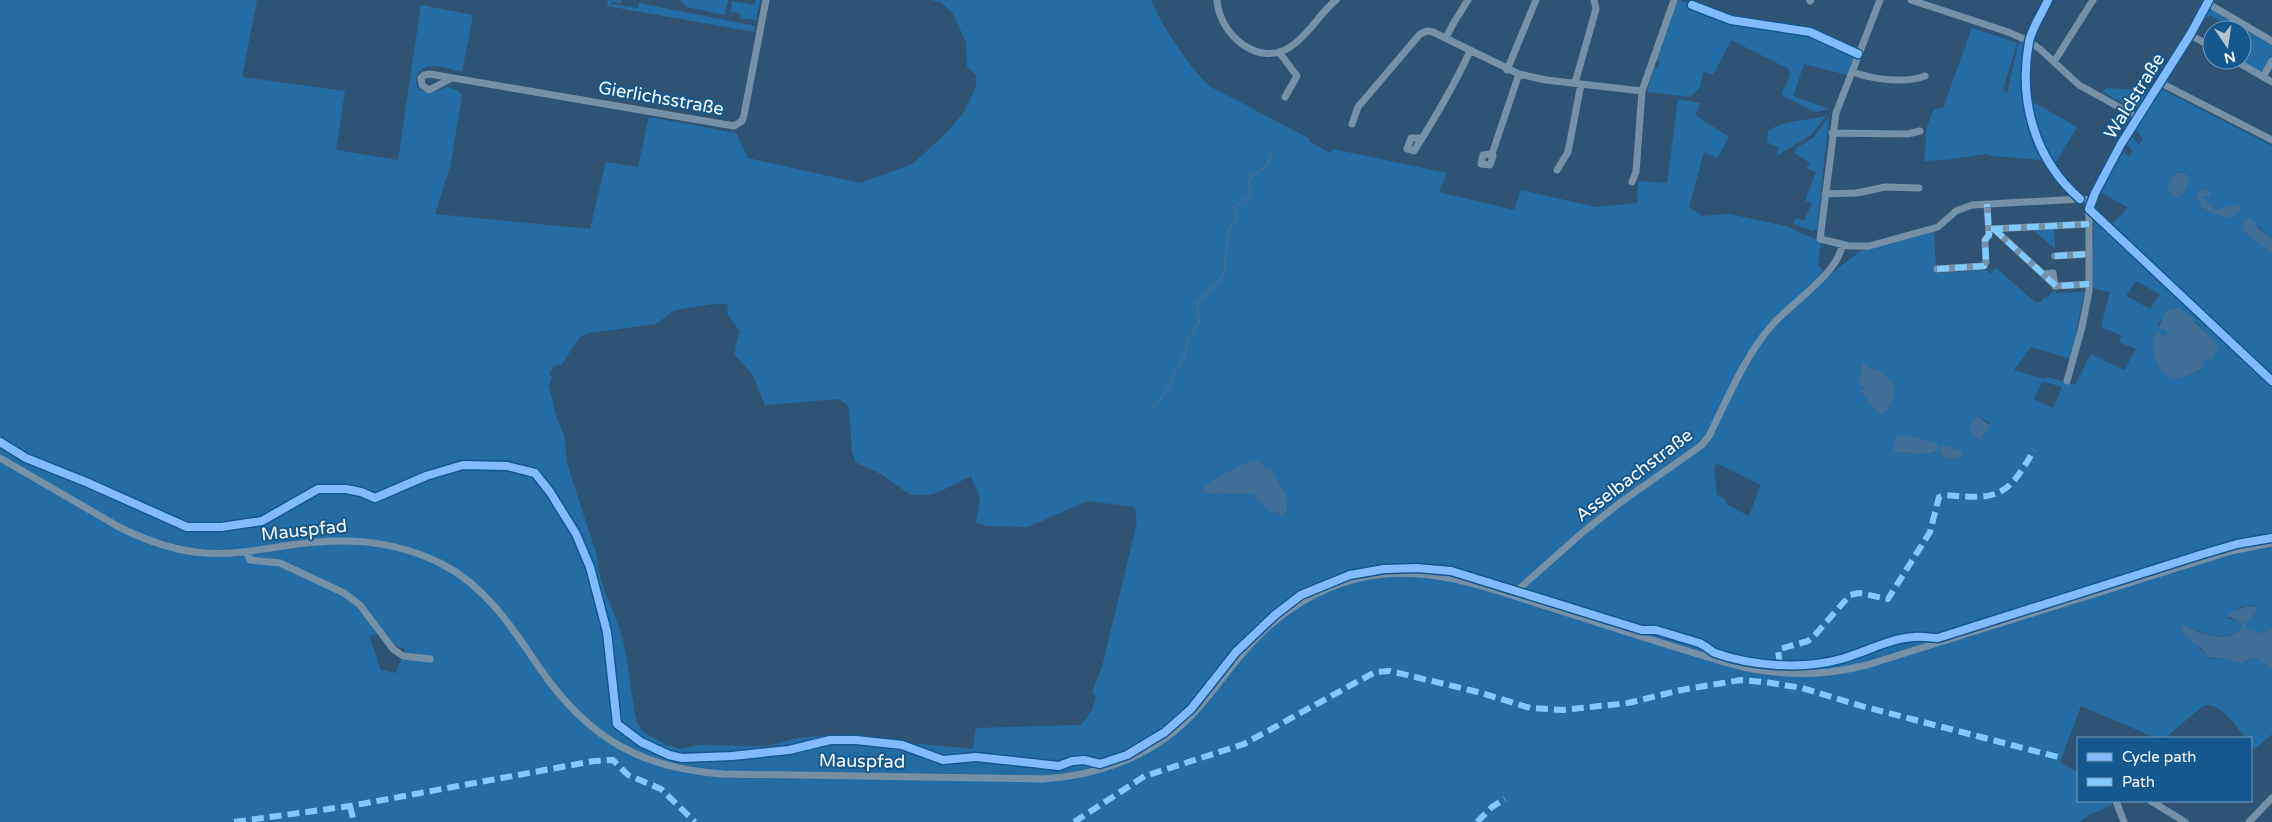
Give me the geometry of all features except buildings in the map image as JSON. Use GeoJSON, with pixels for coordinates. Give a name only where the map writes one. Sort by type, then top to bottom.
{"type":"FeatureCollection","features":[{"type":"Feature","properties":{"kind":"street","name":"Gierlichsstraße"},"geometry":{"type":"LineString","coordinates":[[452,78],[734,126],[742,121],[744,115],[766,0]]}},
{"type":"Feature","properties":{"kind":"street"},"geometry":{"type":"LineString","coordinates":[[1217,0],[1223,24],[1239,43],[1256,51],[1279,52],[1295,44],[1336,0]]}},
{"type":"Feature","properties":{"kind":"street"},"geometry":{"type":"LineString","coordinates":[[1446,38],[1452,24],[1468,0]]}},
{"type":"Feature","properties":{"kind":"street"},"geometry":{"type":"LineString","coordinates":[[1507,70],[1536,0]]}},
{"type":"Feature","properties":{"kind":"street"},"geometry":{"type":"LineString","coordinates":[[1557,170],[1565,160],[1568,152],[1578,83],[1596,9],[1594,0]]}},
{"type":"Feature","properties":{"kind":"street"},"geometry":{"type":"LineString","coordinates":[[1632,182],[1636,172],[1642,92],[1674,0]]}},
{"type":"Feature","properties":{"kind":"street"},"geometry":{"type":"LineString","coordinates":[[1880,0],[1836,113],[1832,132],[1820,239],[1842,245],[1869,246],[1938,227],[1963,208],[1987,204],[2092,200]]}},
{"type":"Feature","properties":{"kind":"street"},"geometry":{"type":"LineString","coordinates":[[1911,0],[2019,37],[2041,50],[2079,85],[2137,117]]}},
{"type":"Feature","properties":{"kind":"street"},"geometry":{"type":"LineString","coordinates":[[2054,62],[2093,0]]}},
{"type":"Feature","properties":{"kind":"street"},"geometry":{"type":"LineString","coordinates":[[2208,2],[2272,41]]}},
{"type":"Feature","properties":{"kind":"street","name":"Waldstraße"},"geometry":{"type":"LineString","coordinates":[[2067,380],[2082,327],[2089,284],[2089,209],[2092,200],[2137,117],[2190,35],[2208,2]]}},
{"type":"Feature","properties":{"kind":"street"},"geometry":{"type":"LineString","coordinates":[[1352,124],[1358,107],[1420,34],[1429,31],[1507,70],[1519,74],[1642,92]]}},
{"type":"Feature","properties":{"kind":"street"},"geometry":{"type":"LineString","coordinates":[[2190,35],[2202,42]]}},
{"type":"Feature","properties":{"kind":"street"},"geometry":{"type":"LineString","coordinates":[[1422,138],[1448,96],[1470,51]]}},
{"type":"Feature","properties":{"kind":"street"},"geometry":{"type":"LineString","coordinates":[[1279,52],[1297,76],[1285,97]]}},
{"type":"Feature","properties":{"kind":"street"},"geometry":{"type":"LineString","coordinates":[[2263,77],[2272,61]]}},
{"type":"Feature","properties":{"kind":"street"},"geometry":{"type":"LineString","coordinates":[[2251,70],[2272,82]]}},
{"type":"Feature","properties":{"kind":"street"},"geometry":{"type":"LineString","coordinates":[[1852,72],[1865,76],[1913,80],[1925,76]]}},
{"type":"Feature","properties":{"kind":"street"},"geometry":{"type":"LineString","coordinates":[[1492,154],[1519,74]]}},
{"type":"Feature","properties":{"kind":"street"},"geometry":{"type":"LineString","coordinates":[[2159,82],[2272,140]]}},
{"type":"Feature","properties":{"kind":"street"},"geometry":{"type":"LineString","coordinates":[[1832,132],[1908,134],[1920,131]]}},
{"type":"Feature","properties":{"kind":"street"},"geometry":{"type":"LineString","coordinates":[[1825,194],[1857,193],[1885,186],[1919,188]]}},
{"type":"Feature","properties":{"kind":"street"},"geometry":{"type":"LineString","coordinates":[[1937,268],[1984,266],[1986,262],[1985,240],[1991,229],[1987,204]]}},
{"type":"Feature","properties":{"kind":"street"},"geometry":{"type":"LineString","coordinates":[[1991,229],[2089,224]]}},
{"type":"Feature","properties":{"kind":"street"},"geometry":{"type":"LineString","coordinates":[[1991,229],[2043,274],[2053,273],[2056,286],[2089,284]]}},
{"type":"Feature","properties":{"kind":"street","name":"Asselbachstraße"},"geometry":{"type":"LineString","coordinates":[[1512,595],[1583,532],[1621,502],[1702,445],[1709,436],[1748,360],[1764,335],[1779,318],[1831,270],[1840,257],[1842,245]]}},
{"type":"Feature","properties":{"kind":"street"},"geometry":{"type":"LineString","coordinates":[[2055,256],[2089,254]]}},
{"type":"Feature","properties":{"kind":"street","name":"Mauspfad"},"geometry":{"type":"LineString","coordinates":[[0,458],[138,537],[188,551],[217,554],[247,552],[318,541],[346,539],[395,546],[435,561],[466,580],[486,596],[513,628],[569,707],[604,737],[646,759],[674,768],[724,774],[1042,779],[1086,774],[1136,756],[1170,734],[1194,713],[1242,653],[1266,628],[1296,605],[1324,590],[1368,577],[1414,574],[1446,577],[1512,595],[1742,667],[1774,672],[1809,674],[1837,672],[1867,665],[2223,554],[2272,544]]}},
{"type":"Feature","properties":{"kind":"street","name":"Mauspfad"},"geometry":{"type":"LineString","coordinates":[[247,552],[250,560],[280,563],[344,593],[360,604],[393,649],[403,656],[430,659]]}},
{"type":"Feature","properties":{"kind":"street"},"geometry":{"type":"LineString","coordinates":[[2249,822],[2272,798]]}},
{"type":"Feature","properties":{"kind":"street"},"geometry":{"type":"LineString","coordinates":[[2116,802],[2124,822]]}},
{"type":"Feature","properties":{"kind":"street"},"geometry":{"type":"LineString","coordinates":[[2153,802],[2185,822]]}},
{"type":"Feature","properties":{"kind":"shaded area"},"geometry":{"type":"Polygon","coordinates":[[[0,0],[257,0],[242,77],[345,91],[336,150],[398,160],[421,5],[473,15],[462,72],[431,66],[423,68],[418,73],[416,79],[420,90],[435,92],[447,86],[462,95],[450,167],[435,214],[590,229],[606,162],[638,167],[649,117],[736,133],[748,158],[860,183],[913,164],[947,132],[964,112],[976,87],[976,75],[967,66],[966,42],[953,14],[941,2],[930,0],[1151,0],[1177,46],[1194,69],[1211,87],[1310,139],[1309,141],[1330,153],[1333,149],[1447,173],[1439,192],[1514,210],[1521,190],[1596,207],[1637,203],[1638,181],[1667,183],[1678,99],[1700,103],[1695,115],[1729,137],[1717,158],[1704,152],[1689,207],[1702,216],[1729,214],[1786,226],[1821,242],[1818,265],[1828,276],[1862,250],[1934,231],[1936,273],[1986,270],[1990,274],[1996,268],[2035,302],[2040,302],[2046,296],[2048,297],[2055,289],[2056,293],[2084,292],[2071,359],[2031,347],[2014,370],[2043,379],[2048,377],[2075,385],[2091,354],[2124,370],[2136,349],[2119,342],[2121,335],[2101,327],[2110,292],[2092,288],[2094,209],[2109,226],[2124,213],[2127,207],[2100,192],[2123,151],[2129,157],[2133,151],[2126,144],[2131,136],[2139,145],[2143,139],[2135,129],[2157,91],[2163,90],[2272,146],[2272,239],[2248,217],[2242,223],[2245,232],[2272,255],[2272,629],[2261,633],[2246,629],[2245,625],[2258,610],[2253,606],[2245,606],[2238,608],[2229,615],[2228,618],[2241,623],[2242,628],[2227,636],[2213,636],[2184,625],[2180,629],[2210,659],[2220,657],[2246,662],[2255,658],[2272,669],[2272,734],[2255,749],[2252,745],[2252,737],[2245,737],[2227,715],[2215,706],[2209,705],[2203,706],[2166,737],[2154,737],[2081,706],[2060,762],[2077,771],[2077,802],[2111,802],[2112,805],[2089,815],[2079,822],[0,822],[0,0]],[[2180,172],[2173,176],[2166,187],[2176,199],[2184,193],[2189,182],[2186,173],[2180,172]],[[2201,188],[2198,190],[2197,197],[2201,207],[2218,215],[2231,217],[2240,211],[2235,205],[2215,210],[2201,196],[2208,197],[2209,191],[2201,188]],[[2136,281],[2126,296],[2150,309],[2160,294],[2136,281]],[[713,304],[675,310],[656,324],[589,333],[580,337],[561,365],[554,366],[549,374],[552,377],[549,385],[556,416],[564,435],[567,463],[597,556],[600,578],[623,640],[636,720],[643,732],[664,744],[681,749],[697,745],[768,746],[797,738],[829,735],[973,749],[976,728],[1081,725],[1091,712],[1096,698],[1092,691],[1102,667],[1137,523],[1135,507],[1087,501],[1028,527],[985,526],[976,522],[980,497],[971,476],[939,492],[928,495],[911,495],[881,474],[855,462],[852,452],[849,409],[843,401],[838,399],[765,405],[753,375],[735,355],[735,347],[740,332],[727,313],[728,304],[713,304]],[[2166,315],[2158,324],[2158,328],[2167,332],[2167,336],[2156,332],[2153,345],[2154,352],[2159,365],[2168,375],[2174,378],[2199,372],[2205,359],[2212,359],[2212,343],[2208,334],[2191,318],[2166,315]],[[1861,366],[1858,381],[1865,389],[1859,390],[1879,414],[1890,408],[1894,385],[1880,372],[1861,366]],[[2042,381],[2034,399],[2053,408],[2062,387],[2042,381]],[[1976,415],[1974,416],[1976,437],[1980,441],[1990,423],[1976,415]],[[1923,439],[1896,452],[1907,454],[1935,453],[1936,443],[1923,439]],[[1944,445],[1944,458],[1952,460],[1963,456],[1962,451],[1944,445]],[[1244,462],[1203,486],[1203,493],[1253,494],[1268,511],[1282,515],[1287,512],[1284,490],[1261,462],[1246,464],[1244,462]],[[1717,463],[1714,468],[1717,495],[1725,499],[1726,504],[1749,516],[1761,485],[1717,463]],[[381,633],[369,636],[381,670],[396,673],[405,649],[387,642],[381,633]]]}},
{"type":"Feature","properties":{"kind":"shaded area"},"geometry":{"type":"Polygon","coordinates":[[[608,0],[621,0],[621,4],[612,1],[611,4],[638,8],[639,3],[755,26],[754,32],[607,6],[608,0]]]}},
{"type":"Feature","properties":{"kind":"shaded area"},"geometry":{"type":"Polygon","coordinates":[[[680,0],[728,0],[725,15],[687,7],[680,0]]]}},
{"type":"Feature","properties":{"kind":"shaded area"},"geometry":{"type":"Polygon","coordinates":[[[756,0],[760,0],[756,20],[740,18],[740,13],[732,12],[730,16],[732,1],[754,5],[756,0]]]}},
{"type":"Feature","properties":{"kind":"shaded area"},"geometry":{"type":"Polygon","coordinates":[[[1680,0],[1731,21],[1806,32],[1852,53],[1854,57],[1847,75],[1804,64],[1793,96],[1829,109],[1815,112],[1782,95],[1790,76],[1789,69],[1731,40],[1713,75],[1703,71],[1700,88],[1690,97],[1647,92],[1654,67],[1658,68],[1660,62],[1656,60],[1677,1],[1680,0]]]}},
{"type":"Feature","properties":{"kind":"shaded area"},"geometry":{"type":"Polygon","coordinates":[[[2210,9],[2229,20],[2218,20],[2210,15],[2208,18],[2205,17],[2210,9]]]}},
{"type":"Feature","properties":{"kind":"shaded area"},"geometry":{"type":"Polygon","coordinates":[[[1972,28],[2017,43],[2003,90],[2007,93],[2019,41],[2027,46],[2026,101],[2035,103],[2077,127],[2055,164],[2047,168],[2042,160],[1986,154],[1924,161],[1927,126],[1934,109],[1943,108],[1972,28]]]}},
{"type":"Feature","properties":{"kind":"shaded area"},"geometry":{"type":"Polygon","coordinates":[[[2252,33],[2272,44],[2272,56],[2264,70],[2259,72],[2252,68],[2252,33]]]}},
{"type":"Feature","properties":{"kind":"shaded area"},"geometry":{"type":"Polygon","coordinates":[[[2106,88],[2148,91],[2140,106],[2134,109],[2102,92],[2106,88]]]}},
{"type":"Feature","properties":{"kind":"shaded area"},"geometry":{"type":"Polygon","coordinates":[[[1826,116],[1811,135],[1778,155],[1776,155],[1779,148],[1767,142],[1768,131],[1775,127],[1789,122],[1826,116]]]}},
{"type":"Feature","properties":{"kind":"shaded area"},"geometry":{"type":"Polygon","coordinates":[[[1829,117],[1817,228],[1812,231],[1793,223],[1796,218],[1804,221],[1812,204],[1805,200],[1816,172],[1807,168],[1810,163],[1795,153],[1796,148],[1813,138],[1829,117]]]}},
{"type":"Feature","properties":{"kind":"shaded area"},"geometry":{"type":"Polygon","coordinates":[[[2178,173],[2186,173],[2189,182],[2184,193],[2176,199],[2166,187],[2173,176],[2178,173]]]}},
{"type":"Feature","properties":{"kind":"shaded area"},"geometry":{"type":"Polygon","coordinates":[[[2201,188],[2211,192],[2209,197],[2201,196],[2215,210],[2238,204],[2241,206],[2242,211],[2229,218],[2205,210],[2198,202],[2197,197],[2198,190],[2201,188]]]}},
{"type":"Feature","properties":{"kind":"shaded area"},"geometry":{"type":"Polygon","coordinates":[[[2247,217],[2256,222],[2257,227],[2272,239],[2272,255],[2245,232],[2242,223],[2247,217]]]}},
{"type":"Feature","properties":{"kind":"shaded area"},"geometry":{"type":"Polygon","coordinates":[[[2054,228],[2055,249],[2032,229],[2054,228]]]}},
{"type":"Feature","properties":{"kind":"shaded area"},"geometry":{"type":"Polygon","coordinates":[[[2179,308],[2191,318],[2195,318],[2194,322],[2211,336],[2218,348],[2212,359],[2205,360],[2200,370],[2174,378],[2168,376],[2159,366],[2153,344],[2156,332],[2167,336],[2167,332],[2158,328],[2167,310],[2179,308]]]}},
{"type":"Feature","properties":{"kind":"shaded area"},"geometry":{"type":"Polygon","coordinates":[[[1862,364],[1882,372],[1894,385],[1892,403],[1887,411],[1883,413],[1879,414],[1859,390],[1865,389],[1858,381],[1862,364]]]}},
{"type":"Feature","properties":{"kind":"shaded area"},"geometry":{"type":"Polygon","coordinates":[[[1976,415],[1991,426],[1984,433],[1981,441],[1970,432],[1969,428],[1976,415]]]}},
{"type":"Feature","properties":{"kind":"shaded area"},"geometry":{"type":"Polygon","coordinates":[[[1897,435],[1917,437],[1937,443],[1938,450],[1924,454],[1896,452],[1893,449],[1897,435]]]}},
{"type":"Feature","properties":{"kind":"shaded area"},"geometry":{"type":"Polygon","coordinates":[[[1944,445],[1962,451],[1963,456],[1952,460],[1944,458],[1940,453],[1940,447],[1944,445]]]}},
{"type":"Feature","properties":{"kind":"shaded area"},"geometry":{"type":"Polygon","coordinates":[[[1253,460],[1261,462],[1267,469],[1271,469],[1287,496],[1287,512],[1282,515],[1268,511],[1253,494],[1203,493],[1203,486],[1244,462],[1246,464],[1253,460]]]}},
{"type":"Feature","properties":{"kind":"shaded area"},"geometry":{"type":"Polygon","coordinates":[[[2247,606],[2256,607],[2258,610],[2245,625],[2246,629],[2261,633],[2272,629],[2272,669],[2255,658],[2240,663],[2220,657],[2209,658],[2180,629],[2184,625],[2213,636],[2228,636],[2242,628],[2242,624],[2228,616],[2232,611],[2247,606]]]}},
{"type":"Feature","properties":{"kind":"waterway"},"geometry":{"type":"LineString","coordinates":[[1154,408],[1169,387],[1176,369],[1185,355],[1188,341],[1199,321],[1197,303],[1224,275],[1228,231],[1238,218],[1234,207],[1250,195],[1249,179],[1266,166],[1273,154]]}},
{"type":"Feature","properties":{"kind":"marked path"},"geometry":{"type":"LineString","coordinates":[[1937,269],[1984,266],[1986,262],[1985,240],[1989,235],[1987,204]]}},
{"type":"Feature","properties":{"kind":"marked path"},"geometry":{"type":"LineString","coordinates":[[1991,229],[2089,224]]}},
{"type":"Feature","properties":{"kind":"marked path"},"geometry":{"type":"LineString","coordinates":[[1994,229],[2056,286],[2089,284]]}},
{"type":"Feature","properties":{"kind":"marked path"},"geometry":{"type":"LineString","coordinates":[[2055,256],[2089,254]]}},
{"type":"Feature","properties":{"kind":"marked path"},"geometry":{"type":"LineString","coordinates":[[1780,664],[1778,651],[1780,649],[1808,641],[1850,595],[1859,593],[1888,599],[1930,532],[1939,497],[1945,495],[1977,497],[1989,496],[1999,492],[2008,487],[2016,478],[2034,450]]}},
{"type":"Feature","properties":{"kind":"marked path"},"geometry":{"type":"LineString","coordinates":[[1074,822],[1145,776],[1244,744],[1375,672],[1390,671],[1478,692],[1530,708],[1563,710],[1628,703],[1681,690],[1741,680],[1765,682],[1802,688],[1865,707],[2062,758]]}},
{"type":"Feature","properties":{"kind":"marked path"},"geometry":{"type":"LineString","coordinates":[[234,822],[350,806],[594,761],[613,760],[628,775],[661,789],[695,822]]}},
{"type":"Feature","properties":{"kind":"marked path"},"geometry":{"type":"LineString","coordinates":[[1477,822],[1492,807],[1505,799]]}},
{"type":"Feature","properties":{"kind":"marked path"},"geometry":{"type":"LineString","coordinates":[[350,806],[354,822]]}},
{"type":"Feature","properties":{"kind":"cycle path"},"geometry":{"type":"LineString","coordinates":[[2048,0],[2030,36],[2026,64],[2028,107],[2041,148],[2064,183],[2080,199]]}},
{"type":"Feature","properties":{"kind":"cycle path"},"geometry":{"type":"LineString","coordinates":[[2209,0],[2190,35],[2121,144],[2095,193],[2089,209],[2272,381]]}},
{"type":"Feature","properties":{"kind":"cycle path"},"geometry":{"type":"LineString","coordinates":[[1692,5],[1731,20],[1810,32],[1858,54]]}},
{"type":"Feature","properties":{"kind":"cycle path"},"geometry":{"type":"LineString","coordinates":[[0,442],[26,458],[86,482],[187,527],[221,527],[262,521],[318,489],[346,489],[361,492],[375,498],[426,476],[463,465],[507,466],[535,473],[550,492],[576,534],[590,567],[607,632],[617,724],[641,742],[669,755],[682,758],[732,756],[789,750],[830,740],[856,740],[902,745],[943,760],[976,757],[1059,766],[1072,761],[1084,760],[1100,764],[1127,755],[1165,732],[1191,709],[1236,652],[1275,615],[1301,595],[1350,575],[1384,569],[1417,568],[1451,571],[1642,630],[1656,630],[1699,643],[1715,653],[1729,657],[1761,664],[1810,665],[1841,659],[1905,638],[1938,638],[2203,554],[2237,544],[2272,538]]}}]}
